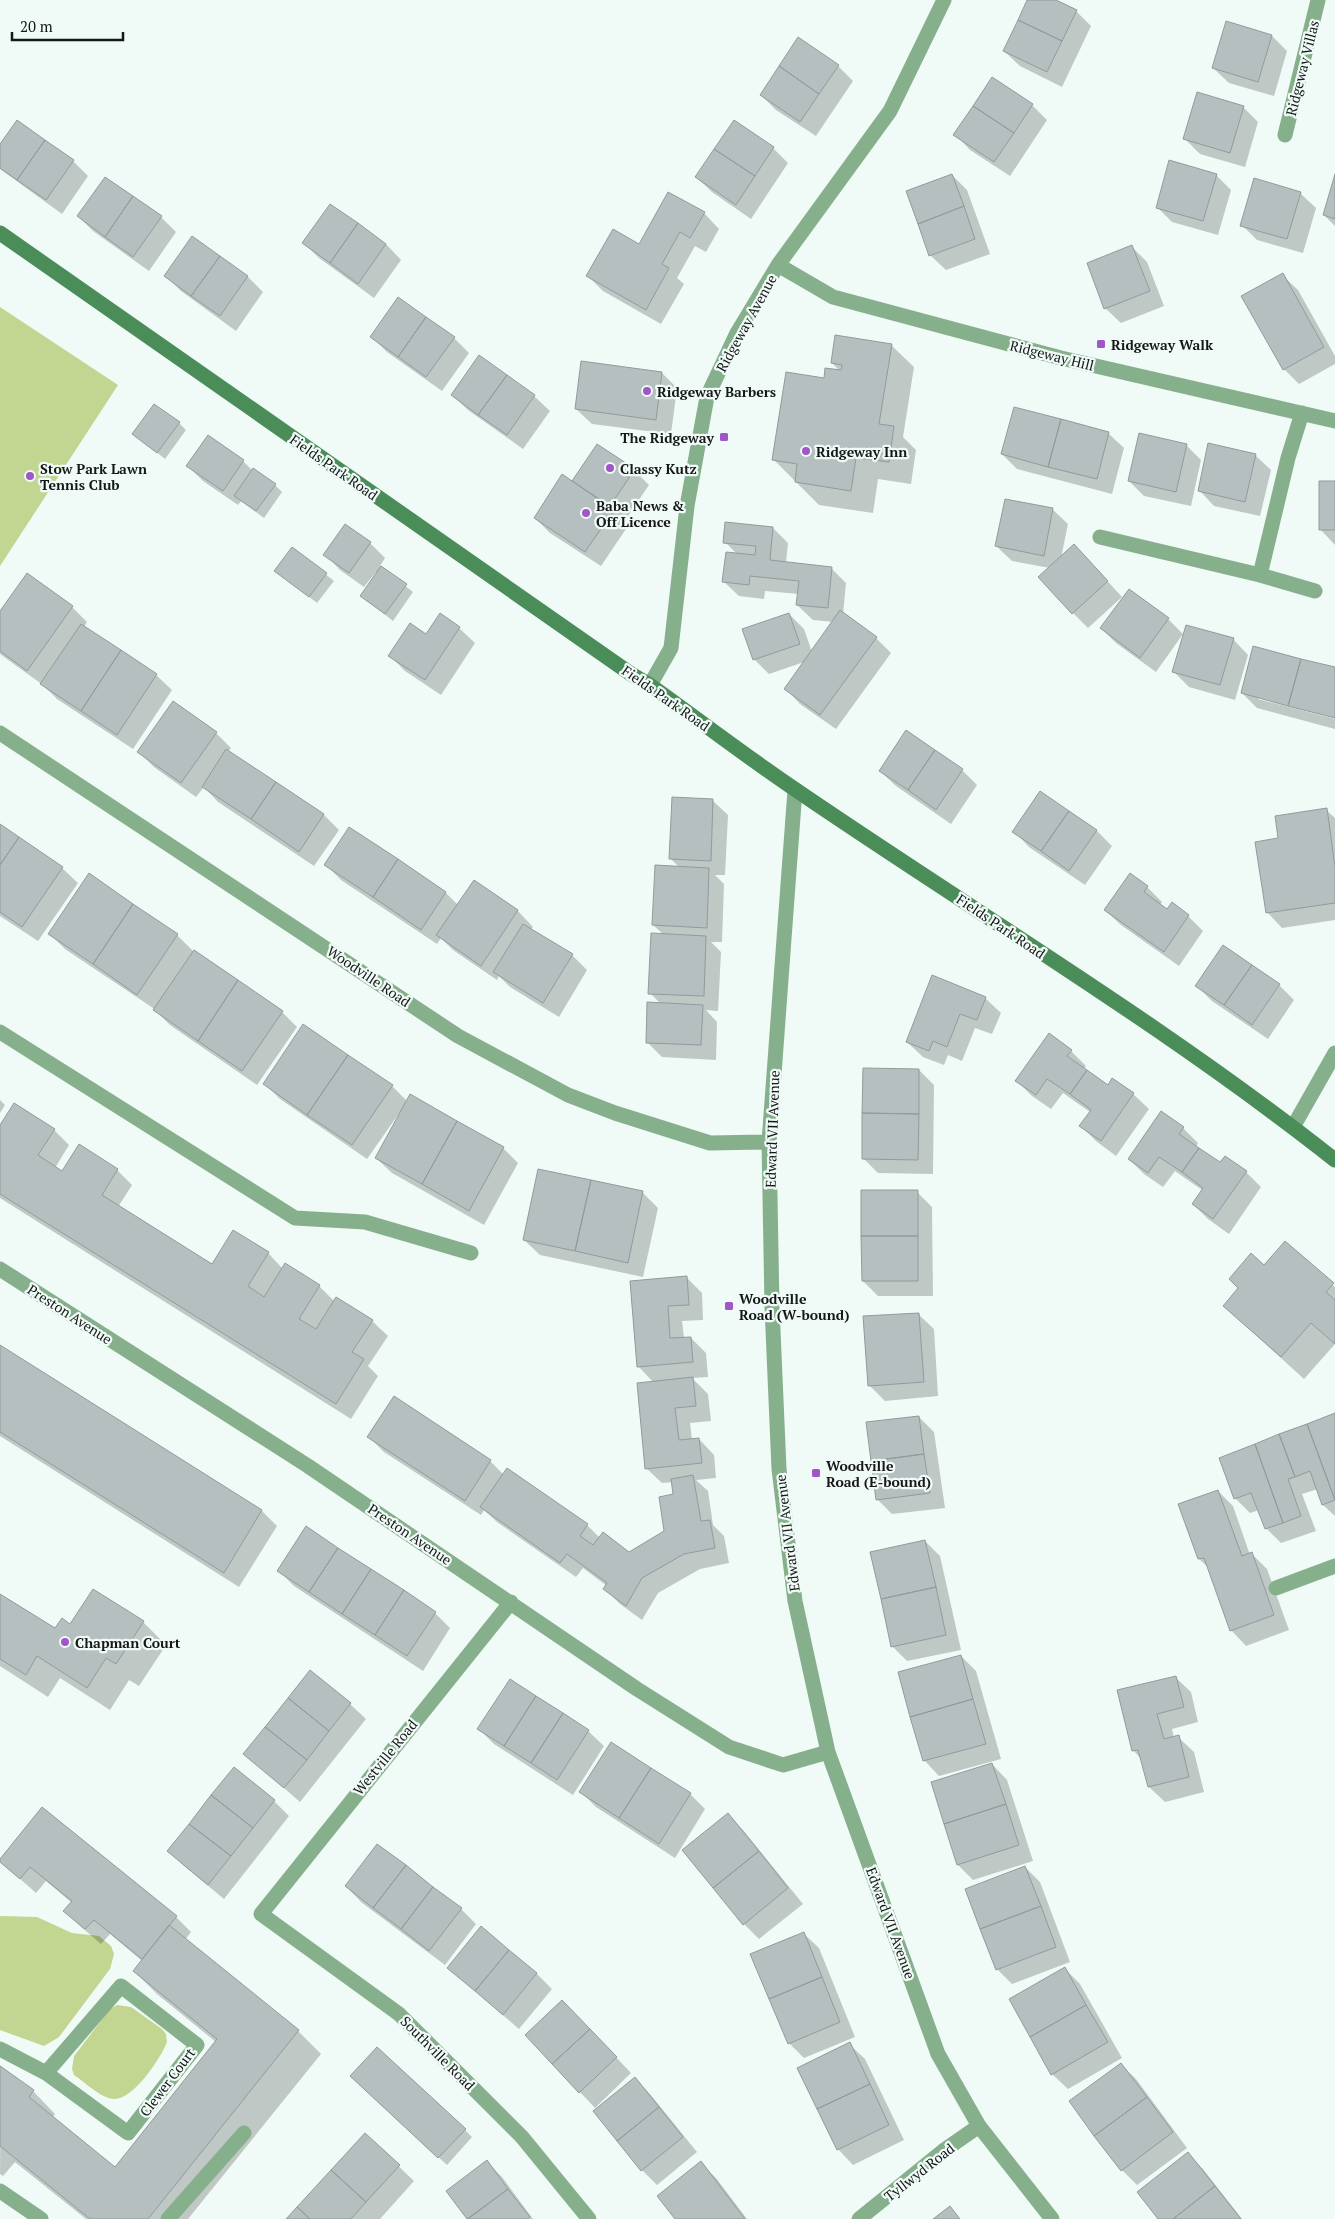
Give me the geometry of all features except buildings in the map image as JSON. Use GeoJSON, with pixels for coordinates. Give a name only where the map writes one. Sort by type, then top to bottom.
{"type":"FeatureCollection","features":[{"type":"Feature","properties":{"kind":"main road","name":"Fields Park Road"},"geometry":{"type":"LineString","coordinates":[[0,233],[631,674],[650,685],[795,790],[1113,1000],[1293,1127],[1335,1160]]}},
{"type":"Feature","properties":{"kind":"street","name":"Ridgeway Avenue"},"geometry":{"type":"LineString","coordinates":[[650,685],[671,648],[687,506],[707,397],[737,333],[778,265],[890,111],[944,0]]}},
{"type":"Feature","properties":{"kind":"street","name":"Ridgeway Villas"},"geometry":{"type":"LineString","coordinates":[[1286,135],[1318,0]]}},
{"type":"Feature","properties":{"kind":"street","name":"Ridgeway Hill"},"geometry":{"type":"LineString","coordinates":[[778,265],[833,297],[1061,358],[1335,421]]}},
{"type":"Feature","properties":{"kind":"street"},"geometry":{"type":"LineString","coordinates":[[1260,575],[1288,458],[1302,414]]}},
{"type":"Feature","properties":{"kind":"street"},"geometry":{"type":"LineString","coordinates":[[1100,537],[1260,575],[1315,591]]}},
{"type":"Feature","properties":{"kind":"street","name":"Woodville Road"},"geometry":{"type":"LineString","coordinates":[[0,733],[458,1036],[560,1091],[615,1113],[710,1143],[769,1142]]}},
{"type":"Feature","properties":{"kind":"street","name":"Edward VII Avenue"},"geometry":{"type":"LineString","coordinates":[[795,790],[769,1142],[772,1307],[779,1470],[795,1600],[828,1752],[938,2054],[979,2126],[1052,2219]]}},
{"type":"Feature","properties":{"kind":"street"},"geometry":{"type":"LineString","coordinates":[[0,1032],[295,1218],[365,1222],[471,1253]]}},
{"type":"Feature","properties":{"kind":"street"},"geometry":{"type":"LineString","coordinates":[[1293,1127],[1335,1053]]}},
{"type":"Feature","properties":{"kind":"street","name":"Preston Avenue"},"geometry":{"type":"LineString","coordinates":[[0,1269],[300,1460],[637,1688],[729,1747],[782,1765],[828,1752]]}},
{"type":"Feature","properties":{"kind":"street"},"geometry":{"type":"LineString","coordinates":[[1276,1588],[1335,1566]]}},
{"type":"Feature","properties":{"kind":"street","name":"Westville Road"},"geometry":{"type":"LineString","coordinates":[[261,1914],[511,1602]]}},
{"type":"Feature","properties":{"kind":"street","name":"Southville Road"},"geometry":{"type":"LineString","coordinates":[[261,1914],[399,2014],[522,2137],[589,2219]]}},
{"type":"Feature","properties":{"kind":"street","name":"Clewer Court"},"geometry":{"type":"LineString","coordinates":[[0,2049],[46,2072],[128,2133],[197,2045],[121,1986],[46,2072]]}},
{"type":"Feature","properties":{"kind":"street","name":"Tyllwyd Road"},"geometry":{"type":"LineString","coordinates":[[859,2219],[943,2151],[979,2126]]}},
{"type":"Feature","properties":{"kind":"street"},"geometry":{"type":"LineString","coordinates":[[168,2219],[244,2133]]}},
{"type":"Feature","properties":{"kind":"street"},"geometry":{"type":"LineString","coordinates":[[0,2190],[41,2219]]}},
{"type":"Feature","properties":{"kind":"green space","name":"Stow Park Lawn Tennis Club"},"geometry":{"type":"Polygon","coordinates":[[[0,307],[118,385],[0,566],[0,307]]]}},
{"type":"Feature","properties":{"kind":"green space"},"geometry":{"type":"Polygon","coordinates":[[[0,1916],[37,1917],[72,1933],[99,1936],[111,1946],[114,1954],[110,1969],[59,2037],[44,2046],[0,2030],[0,1916]]]}},
{"type":"Feature","properties":{"kind":"green space"},"geometry":{"type":"Polygon","coordinates":[[[117,2005],[131,2007],[162,2029],[166,2034],[167,2042],[159,2058],[138,2086],[129,2093],[114,2099],[103,2096],[93,2089],[74,2075],[72,2069],[74,2056],[110,2009],[117,2005]]]}},
{"type":"Feature","properties":{"kind":"place","name":"Ridgeway Walk"},"geometry":{"type":"Point","coordinates":[1101,344]}},
{"type":"Feature","properties":{"kind":"place","name":"Ridgeway Barbers"},"geometry":{"type":"Point","coordinates":[647,391]}},
{"type":"Feature","properties":{"kind":"place","name":"The Ridgeway"},"geometry":{"type":"Point","coordinates":[724,437]}},
{"type":"Feature","properties":{"kind":"place","name":"Ridgeway Inn"},"geometry":{"type":"Point","coordinates":[806,451]}},
{"type":"Feature","properties":{"kind":"place","name":"Classy Kutz"},"geometry":{"type":"Point","coordinates":[610,468]}},
{"type":"Feature","properties":{"kind":"place","name":"Stow Park Lawn Tennis Club"},"geometry":{"type":"Point","coordinates":[30,476]}},
{"type":"Feature","properties":{"kind":"place","name":"Baba News & Off Licence"},"geometry":{"type":"Point","coordinates":[586,513]}},
{"type":"Feature","properties":{"kind":"place","name":"Woodville Road (W-bound)"},"geometry":{"type":"Point","coordinates":[729,1306]}},
{"type":"Feature","properties":{"kind":"place","name":"Woodville Road (E-bound)"},"geometry":{"type":"Point","coordinates":[816,1473]}},
{"type":"Feature","properties":{"kind":"place","name":"Chapman Court"},"geometry":{"type":"Point","coordinates":[65,1642]}}]}
